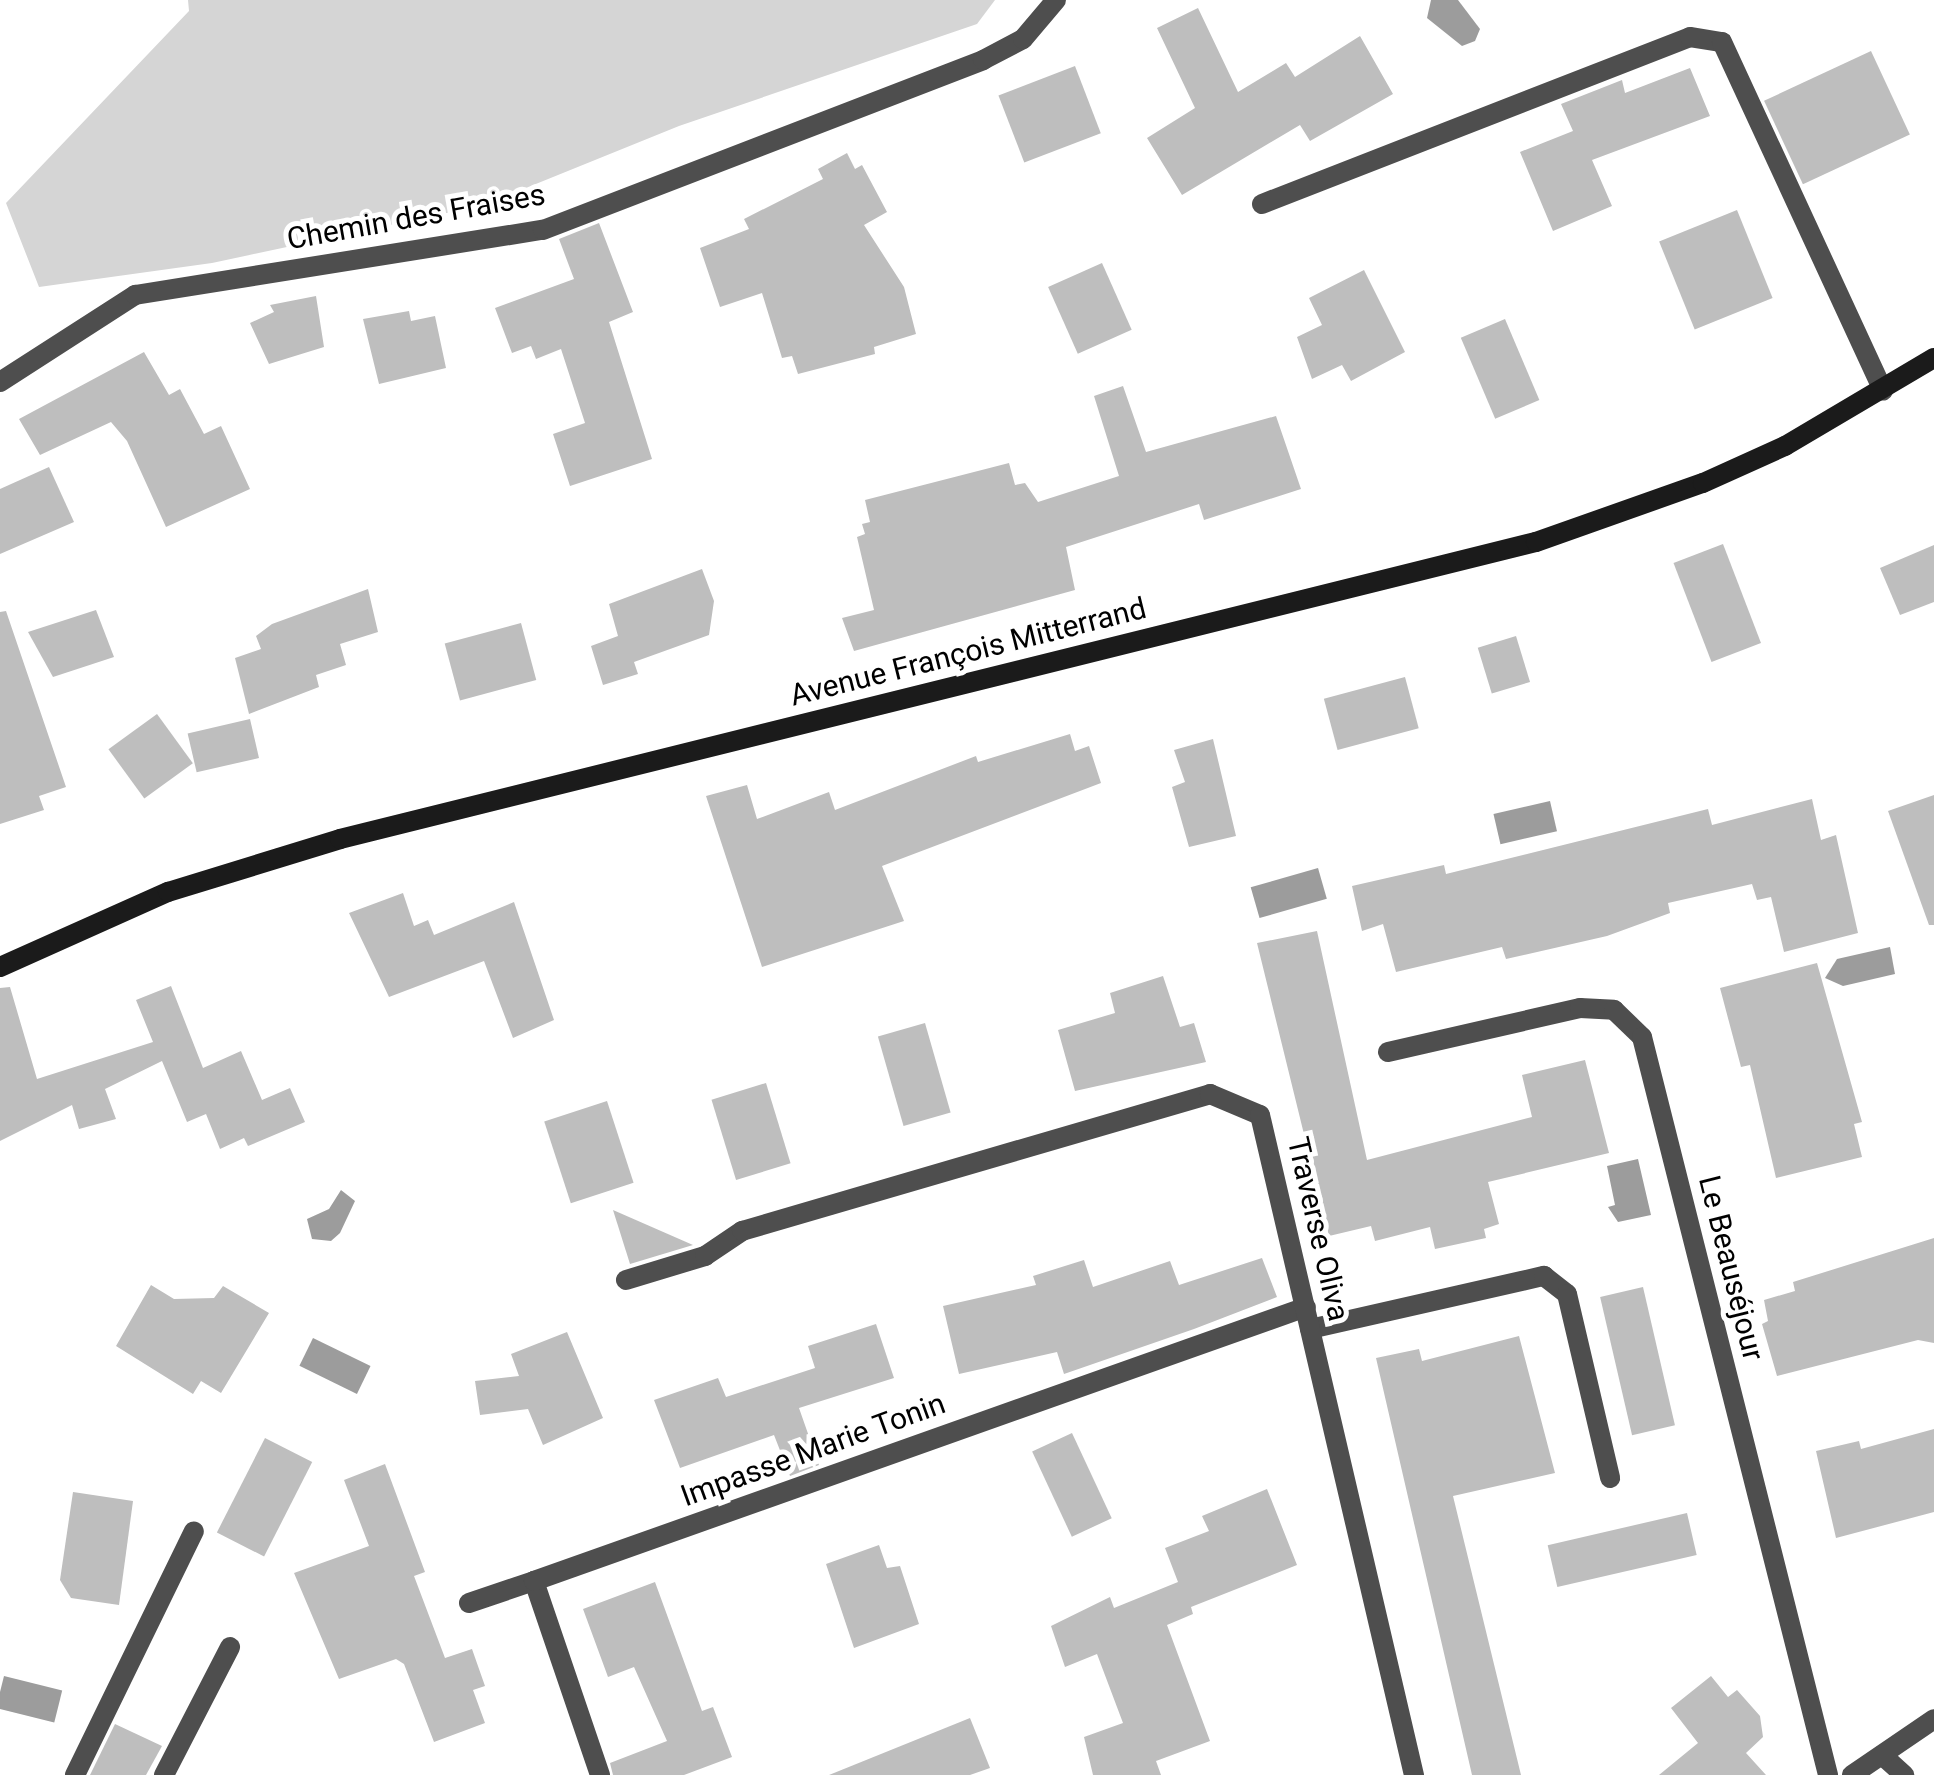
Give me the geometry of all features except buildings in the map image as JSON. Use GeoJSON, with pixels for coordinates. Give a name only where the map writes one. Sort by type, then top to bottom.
{"type":"FeatureCollection","features":[{"type":"Feature","properties":{"kind":"main road","name":"Avenue François Mitterrand"},"geometry":{"type":"LineString","coordinates":[[0,967],[168,892],[340,839],[1536,542],[1703,483],[1883,391],[1934,358]]}},
{"type":"Feature","properties":{"kind":"street","name":"Chemin des Fraises"},"geometry":{"type":"LineString","coordinates":[[0,382],[135,295],[544,230],[983,60],[1022,40],[1056,0]]}},
{"type":"Feature","properties":{"kind":"street"},"geometry":{"type":"LineString","coordinates":[[1262,204],[1690,37],[1722,42],[1883,391]]}},
{"type":"Feature","properties":{"kind":"street","name":"Le Beauséjour"},"geometry":{"type":"LineString","coordinates":[[1388,1052],[1580,1008],[1614,1010],[1642,1036],[1828,1775]]}},
{"type":"Feature","properties":{"kind":"street","name":"Traverse Oliva"},"geometry":{"type":"LineString","coordinates":[[626,1280],[705,1256],[742,1231],[1210,1094],[1260,1115],[1414,1775]]}},
{"type":"Feature","properties":{"kind":"street"},"geometry":{"type":"LineString","coordinates":[[1310,1330],[1544,1276],[1567,1294],[1610,1478]]}},
{"type":"Feature","properties":{"kind":"street","name":"Impasse Marie Tonin"},"geometry":{"type":"LineString","coordinates":[[469,1603],[1306,1307]]}},
{"type":"Feature","properties":{"kind":"street"},"geometry":{"type":"LineString","coordinates":[[75,1775],[194,1531]]}},
{"type":"Feature","properties":{"kind":"street"},"geometry":{"type":"LineString","coordinates":[[534,1581],[600,1775]]}},
{"type":"Feature","properties":{"kind":"street"},"geometry":{"type":"LineString","coordinates":[[164,1775],[230,1647]]}},
{"type":"Feature","properties":{"kind":"street"},"geometry":{"type":"LineString","coordinates":[[1852,1775],[1934,1719]]}},
{"type":"Feature","properties":{"kind":"street"},"geometry":{"type":"LineString","coordinates":[[1882,1755],[1904,1775]]}},
{"type":"Feature","properties":{"kind":"shaded area"},"geometry":{"type":"Polygon","coordinates":[[[188,0],[995,0],[977,24],[679,126],[484,205],[212,263],[39,287],[6,203],[189,11],[188,0]]]}},
{"type":"Feature","properties":{"kind":"shaded area"},"geometry":{"type":"Polygon","coordinates":[[[1431,0],[1458,0],[1480,29],[1475,41],[1462,46],[1427,18],[1431,0]]]}},
{"type":"Feature","properties":{"kind":"shaded area"},"geometry":{"type":"Polygon","coordinates":[[[1550,801],[1557,831],[1500,844],[1493,814],[1550,801]]]}},
{"type":"Feature","properties":{"kind":"shaded area"},"geometry":{"type":"Polygon","coordinates":[[[1318,868],[1327,899],[1260,918],[1251,887],[1318,868]]]}},
{"type":"Feature","properties":{"kind":"shaded area"},"geometry":{"type":"Polygon","coordinates":[[[1890,947],[1895,974],[1843,986],[1825,978],[1837,959],[1890,947]]]}},
{"type":"Feature","properties":{"kind":"shaded area"},"geometry":{"type":"Polygon","coordinates":[[[1638,1159],[1651,1215],[1618,1222],[1608,1207],[1615,1205],[1607,1166],[1638,1159]]]}},
{"type":"Feature","properties":{"kind":"shaded area"},"geometry":{"type":"Polygon","coordinates":[[[341,1190],[355,1201],[340,1233],[331,1241],[312,1239],[307,1219],[329,1209],[341,1190]]]}},
{"type":"Feature","properties":{"kind":"shaded area"},"geometry":{"type":"Polygon","coordinates":[[[313,1338],[371,1366],[357,1394],[299,1366],[313,1338]]]}},
{"type":"Feature","properties":{"kind":"shaded area"},"geometry":{"type":"Polygon","coordinates":[[[4,1676],[62,1691],[54,1723],[0,1709],[4,1676]]]}}]}
